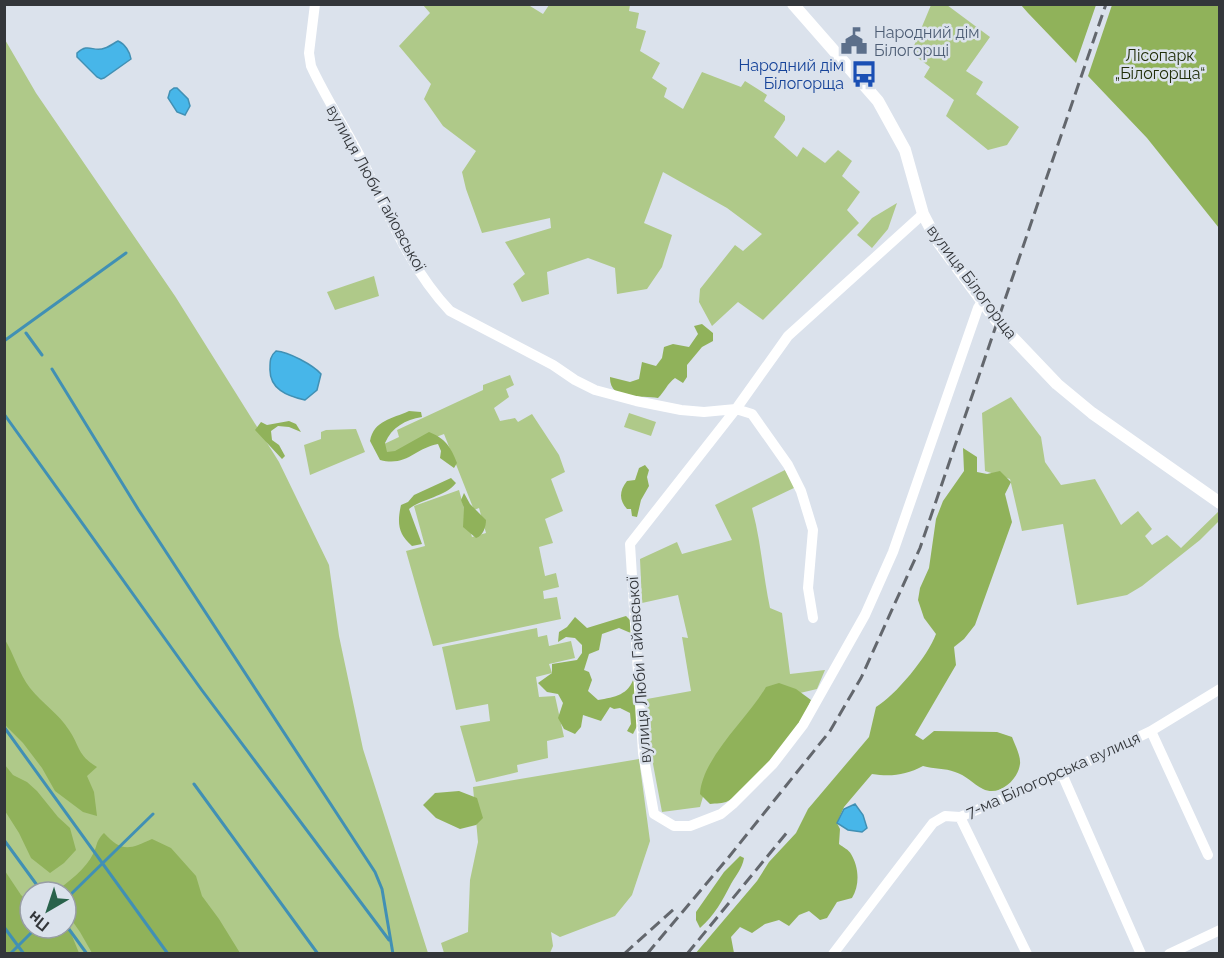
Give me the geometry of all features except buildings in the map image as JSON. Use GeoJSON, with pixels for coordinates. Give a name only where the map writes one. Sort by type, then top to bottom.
{"type":"FeatureCollection","features":[{"type":"Feature","properties":{"kind":"street","name":"вулиця Люби Гайовської"},"geometry":{"type":"LineString","coordinates":[[315,4],[309,53],[311,66],[405,248],[450,311],[553,365],[595,390],[681,410],[704,412],[735,409]]}},
{"type":"Feature","properties":{"kind":"street","name":"вулиця Білогорща"},"geometry":{"type":"LineString","coordinates":[[793,4],[878,101],[905,150],[923,214],[936,239],[996,320],[1057,384],[1101,420],[1220,503]]}},
{"type":"Feature","properties":{"kind":"street","name":"вулиця Люби Гайовської"},"geometry":{"type":"LineString","coordinates":[[923,214],[788,336],[735,409],[630,544],[643,753],[654,814],[674,826],[690,826],[721,814],[773,764],[803,725],[865,615],[893,552],[978,308],[983,300]]}},
{"type":"Feature","properties":{"kind":"street"},"geometry":{"type":"LineString","coordinates":[[735,409],[752,414],[788,465],[801,491],[813,530],[808,588],[813,618]]}},
{"type":"Feature","properties":{"kind":"street","name":"7-ма Білогорська вулиця"},"geometry":{"type":"LineString","coordinates":[[833,954],[933,823],[945,816],[960,817],[1062,774],[1151,731],[1220,689]]}},
{"type":"Feature","properties":{"kind":"street"},"geometry":{"type":"LineString","coordinates":[[1151,731],[1208,855]]}},
{"type":"Feature","properties":{"kind":"street"},"geometry":{"type":"LineString","coordinates":[[1062,774],[1142,954]]}},
{"type":"Feature","properties":{"kind":"street"},"geometry":{"type":"LineString","coordinates":[[960,817],[1027,954]]}},
{"type":"Feature","properties":{"kind":"street"},"geometry":{"type":"LineString","coordinates":[[1169,954],[1220,930]]}},
{"type":"Feature","properties":{"kind":"green space"},"geometry":{"type":"Polygon","coordinates":[[[423,5],[531,5],[543,14],[549,5],[630,5],[629,11],[639,13],[636,28],[646,31],[640,51],[660,63],[652,78],[667,88],[664,97],[683,109],[702,72],[741,87],[745,81],[767,95],[764,101],[785,116],[785,120],[774,137],[797,157],[803,147],[825,163],[838,150],[852,161],[842,176],[860,192],[847,210],[859,223],[763,320],[738,302],[712,326],[699,302],[700,289],[735,245],[743,251],[762,234],[727,208],[663,172],[644,223],[672,235],[662,267],[647,289],[617,294],[615,268],[588,258],[547,272],[549,294],[522,302],[513,284],[525,274],[505,242],[551,228],[550,218],[482,233],[462,172],[476,151],[443,126],[424,99],[431,84],[399,46],[430,13],[423,5]]]}},
{"type":"Feature","properties":{"kind":"green space"},"geometry":{"type":"Polygon","coordinates":[[[931,5],[947,5],[990,37],[966,71],[983,82],[976,94],[1019,127],[1007,145],[988,150],[946,116],[954,100],[924,77],[930,67],[911,53],[931,5]]]}},
{"type":"Feature","properties":{"kind":"green space"},"geometry":{"type":"Polygon","coordinates":[[[1021,5],[1096,5],[1076,63],[1028,13],[1021,5]]]}},
{"type":"Feature","properties":{"kind":"green space","name":"Лісопарк „Білогорща“"},"geometry":{"type":"Polygon","coordinates":[[[1112,5],[1219,5],[1219,228],[1147,138],[1088,76],[1112,5]]]}},
{"type":"Feature","properties":{"kind":"green space"},"geometry":{"type":"Polygon","coordinates":[[[4,38],[36,93],[175,296],[279,462],[329,565],[339,636],[363,749],[428,953],[5,953],[4,38]]]}},
{"type":"Feature","properties":{"kind":"green space"},"geometry":{"type":"Polygon","coordinates":[[[897,203],[888,229],[872,248],[857,235],[872,218],[897,203]]]}},
{"type":"Feature","properties":{"kind":"green space"},"geometry":{"type":"Polygon","coordinates":[[[374,276],[379,296],[335,310],[327,292],[374,276]]]}},
{"type":"Feature","properties":{"kind":"green space"},"geometry":{"type":"Polygon","coordinates":[[[702,324],[713,333],[713,341],[702,347],[687,365],[687,377],[683,383],[675,378],[658,398],[628,396],[621,394],[611,385],[610,377],[630,382],[639,379],[642,362],[656,366],[662,358],[664,347],[673,344],[689,347],[698,334],[694,326],[702,324]]]}},
{"type":"Feature","properties":{"kind":"green space"},"geometry":{"type":"Polygon","coordinates":[[[510,375],[514,385],[506,389],[509,397],[494,408],[500,421],[515,418],[518,422],[532,414],[559,455],[565,472],[551,479],[563,511],[545,519],[553,543],[539,547],[545,576],[556,573],[559,587],[543,591],[544,599],[557,597],[561,619],[433,646],[406,551],[425,546],[414,506],[459,490],[472,537],[486,533],[479,508],[474,510],[444,434],[386,456],[382,445],[399,437],[397,430],[483,390],[483,385],[510,375]]]}},
{"type":"Feature","properties":{"kind":"green space"},"geometry":{"type":"Polygon","coordinates":[[[1011,397],[1041,437],[1045,462],[1061,485],[1095,479],[1121,525],[1138,511],[1152,529],[1145,536],[1152,545],[1167,535],[1181,548],[1219,511],[1219,521],[1200,540],[1142,586],[1127,595],[1077,605],[1063,524],[1022,531],[1010,479],[985,471],[982,413],[1011,397]]]}},
{"type":"Feature","properties":{"kind":"green space"},"geometry":{"type":"Polygon","coordinates":[[[409,411],[421,412],[422,417],[405,422],[395,429],[385,443],[387,452],[395,451],[429,432],[443,440],[450,448],[457,463],[454,468],[440,458],[441,451],[438,444],[397,461],[380,460],[370,441],[372,434],[380,424],[409,411]]]}},
{"type":"Feature","properties":{"kind":"green space"},"geometry":{"type":"Polygon","coordinates":[[[629,413],[656,422],[651,436],[624,427],[629,413]]]}},
{"type":"Feature","properties":{"kind":"green space"},"geometry":{"type":"Polygon","coordinates":[[[289,421],[296,424],[301,432],[289,427],[278,426],[271,431],[272,440],[279,445],[285,456],[282,459],[255,430],[261,422],[267,425],[289,421]]]}},
{"type":"Feature","properties":{"kind":"green space"},"geometry":{"type":"Polygon","coordinates":[[[356,429],[365,452],[310,475],[304,445],[321,439],[321,432],[326,430],[356,429]]]}},
{"type":"Feature","properties":{"kind":"green space"},"geometry":{"type":"Polygon","coordinates":[[[963,448],[977,457],[977,472],[987,474],[1000,471],[1011,482],[1005,494],[1012,522],[975,625],[954,647],[956,665],[915,735],[923,740],[934,731],[997,732],[1012,737],[1020,761],[1016,776],[1007,786],[989,791],[959,773],[923,766],[898,774],[872,774],[844,807],[837,823],[840,829],[839,844],[850,853],[857,870],[857,882],[852,898],[837,902],[827,918],[820,920],[809,911],[799,915],[789,926],[779,920],[765,924],[752,933],[740,927],[731,937],[734,953],[695,954],[757,881],[769,862],[796,833],[808,809],[869,737],[876,707],[901,685],[919,664],[932,643],[936,634],[924,618],[918,600],[920,588],[929,568],[936,519],[943,501],[964,471],[963,448]]]}},
{"type":"Feature","properties":{"kind":"green space"},"geometry":{"type":"Polygon","coordinates":[[[645,465],[649,470],[647,477],[649,486],[641,500],[637,517],[632,516],[631,509],[627,509],[622,502],[622,488],[627,481],[635,480],[639,468],[645,465]]]}},
{"type":"Feature","properties":{"kind":"green space"},"geometry":{"type":"Polygon","coordinates":[[[785,470],[796,487],[752,508],[770,608],[782,613],[790,674],[825,670],[817,689],[766,701],[740,727],[714,759],[700,807],[662,812],[650,748],[647,699],[691,691],[682,637],[688,638],[678,595],[642,603],[640,559],[677,542],[682,554],[732,540],[715,505],[785,470]]]}},
{"type":"Feature","properties":{"kind":"green space"},"geometry":{"type":"Polygon","coordinates":[[[451,478],[456,483],[451,488],[409,509],[422,544],[412,546],[401,532],[399,517],[401,505],[408,502],[414,495],[451,478]]]}},
{"type":"Feature","properties":{"kind":"green space"},"geometry":{"type":"Polygon","coordinates":[[[464,493],[470,504],[486,520],[484,531],[476,538],[463,527],[464,508],[461,500],[464,493]]]}},
{"type":"Feature","properties":{"kind":"green space"},"geometry":{"type":"Polygon","coordinates":[[[626,616],[632,622],[633,634],[619,628],[602,634],[599,650],[589,654],[584,670],[589,672],[592,680],[588,691],[598,700],[616,696],[625,691],[634,677],[641,718],[633,734],[627,731],[631,724],[630,713],[620,708],[610,707],[601,721],[583,715],[581,727],[575,734],[564,729],[558,718],[563,703],[558,694],[547,692],[538,683],[552,673],[552,664],[577,660],[582,653],[582,645],[575,638],[566,637],[558,642],[559,632],[567,627],[575,617],[587,628],[626,616]]]}},
{"type":"Feature","properties":{"kind":"green space"},"geometry":{"type":"Polygon","coordinates":[[[537,628],[538,637],[547,635],[549,646],[571,641],[575,658],[549,664],[552,673],[536,677],[539,697],[555,696],[564,737],[547,741],[548,758],[517,765],[518,772],[476,782],[460,726],[490,721],[488,704],[456,710],[442,647],[537,628]]]}},
{"type":"Feature","properties":{"kind":"green space"},"geometry":{"type":"Polygon","coordinates":[[[4,638],[30,688],[65,724],[82,754],[97,767],[87,776],[94,792],[97,816],[83,812],[55,791],[42,768],[23,743],[5,725],[4,638]]]}},
{"type":"Feature","properties":{"kind":"green space"},"geometry":{"type":"Polygon","coordinates":[[[779,683],[796,689],[811,700],[798,728],[766,771],[753,783],[728,801],[710,804],[700,794],[709,766],[766,687],[779,683]]]}},
{"type":"Feature","properties":{"kind":"green space"},"geometry":{"type":"Polygon","coordinates":[[[639,759],[650,841],[632,895],[615,916],[560,937],[551,932],[553,946],[550,953],[444,953],[441,943],[468,932],[470,880],[478,842],[473,787],[639,759]]]}},
{"type":"Feature","properties":{"kind":"green space"},"geometry":{"type":"Polygon","coordinates":[[[5,765],[13,775],[27,782],[37,791],[70,828],[76,850],[50,873],[31,858],[5,811],[5,765]]]}},
{"type":"Feature","properties":{"kind":"green space"},"geometry":{"type":"Polygon","coordinates":[[[459,791],[477,798],[483,818],[476,825],[460,829],[436,818],[423,805],[435,793],[459,791]]]}},
{"type":"Feature","properties":{"kind":"green space"},"geometry":{"type":"Polygon","coordinates":[[[104,833],[116,844],[132,847],[152,839],[171,848],[196,876],[202,896],[240,953],[92,953],[78,929],[78,880],[70,880],[86,865],[104,833]]]}},
{"type":"Feature","properties":{"kind":"green space"},"geometry":{"type":"Polygon","coordinates":[[[740,856],[744,858],[739,872],[718,908],[700,928],[696,920],[696,912],[724,872],[740,856]]]}},
{"type":"Feature","properties":{"kind":"green space"},"geometry":{"type":"Polygon","coordinates":[[[5,871],[18,890],[18,940],[74,940],[79,953],[5,953],[5,871]]]}},
{"type":"Feature","properties":{"kind":"water"},"geometry":{"type":"Polygon","coordinates":[[[118,41],[127,48],[131,59],[104,78],[97,77],[77,57],[77,53],[85,48],[101,49],[118,41]]]}},
{"type":"Feature","properties":{"kind":"water"},"geometry":{"type":"Polygon","coordinates":[[[177,88],[188,99],[190,106],[185,115],[177,112],[168,98],[170,91],[177,88]]]}},
{"type":"Feature","properties":{"kind":"water"},"geometry":{"type":"Polygon","coordinates":[[[276,351],[300,360],[321,374],[317,390],[305,400],[286,394],[273,381],[270,375],[270,361],[276,351]]]}},
{"type":"Feature","properties":{"kind":"water"},"geometry":{"type":"Polygon","coordinates":[[[855,804],[863,815],[867,828],[862,832],[848,830],[837,823],[844,809],[855,804]]]}},
{"type":"Feature","properties":{"kind":"waterway"},"geometry":{"type":"LineString","coordinates":[[4,341],[126,253]]}},
{"type":"Feature","properties":{"kind":"waterway"},"geometry":{"type":"LineString","coordinates":[[26,333],[42,355]]}},
{"type":"Feature","properties":{"kind":"waterway"},"geometry":{"type":"LineString","coordinates":[[52,369],[138,509],[375,872],[382,889],[393,954]]}},
{"type":"Feature","properties":{"kind":"waterway"},"geometry":{"type":"LineString","coordinates":[[4,414],[201,689],[389,940]]}},
{"type":"Feature","properties":{"kind":"waterway"},"geometry":{"type":"LineString","coordinates":[[4,727],[168,954]]}},
{"type":"Feature","properties":{"kind":"waterway"},"geometry":{"type":"LineString","coordinates":[[194,784],[318,954]]}},
{"type":"Feature","properties":{"kind":"waterway"},"geometry":{"type":"LineString","coordinates":[[78,887],[153,814]]}},
{"type":"Feature","properties":{"kind":"waterway"},"geometry":{"type":"LineString","coordinates":[[4,840],[33,880]]}},
{"type":"Feature","properties":{"kind":"waterway"},"geometry":{"type":"LineString","coordinates":[[4,927],[24,954]]}},
{"type":"Feature","properties":{"kind":"waterway"},"geometry":{"type":"LineString","coordinates":[[10,954],[24,940]]}},
{"type":"Feature","properties":{"kind":"waterway"},"geometry":{"type":"LineString","coordinates":[[77,940],[87,954]]}},
{"type":"Feature","properties":{"kind":"railway"},"geometry":{"type":"LineString","coordinates":[[647,954],[830,731],[861,678],[920,548],[1106,4]]}},
{"type":"Feature","properties":{"kind":"railway"},"geometry":{"type":"LineString","coordinates":[[687,954],[789,830]]}},
{"type":"Feature","properties":{"kind":"railway"},"geometry":{"type":"LineString","coordinates":[[624,954],[675,908]]}},
{"type":"Feature","properties":{"kind":"place","name":"Народний дім Білогорщі"},"geometry":{"type":"Point","coordinates":[854,41]}},
{"type":"Feature","properties":{"kind":"place","name":"Народний дім Білогорща"},"geometry":{"type":"Point","coordinates":[864,74]}}]}
